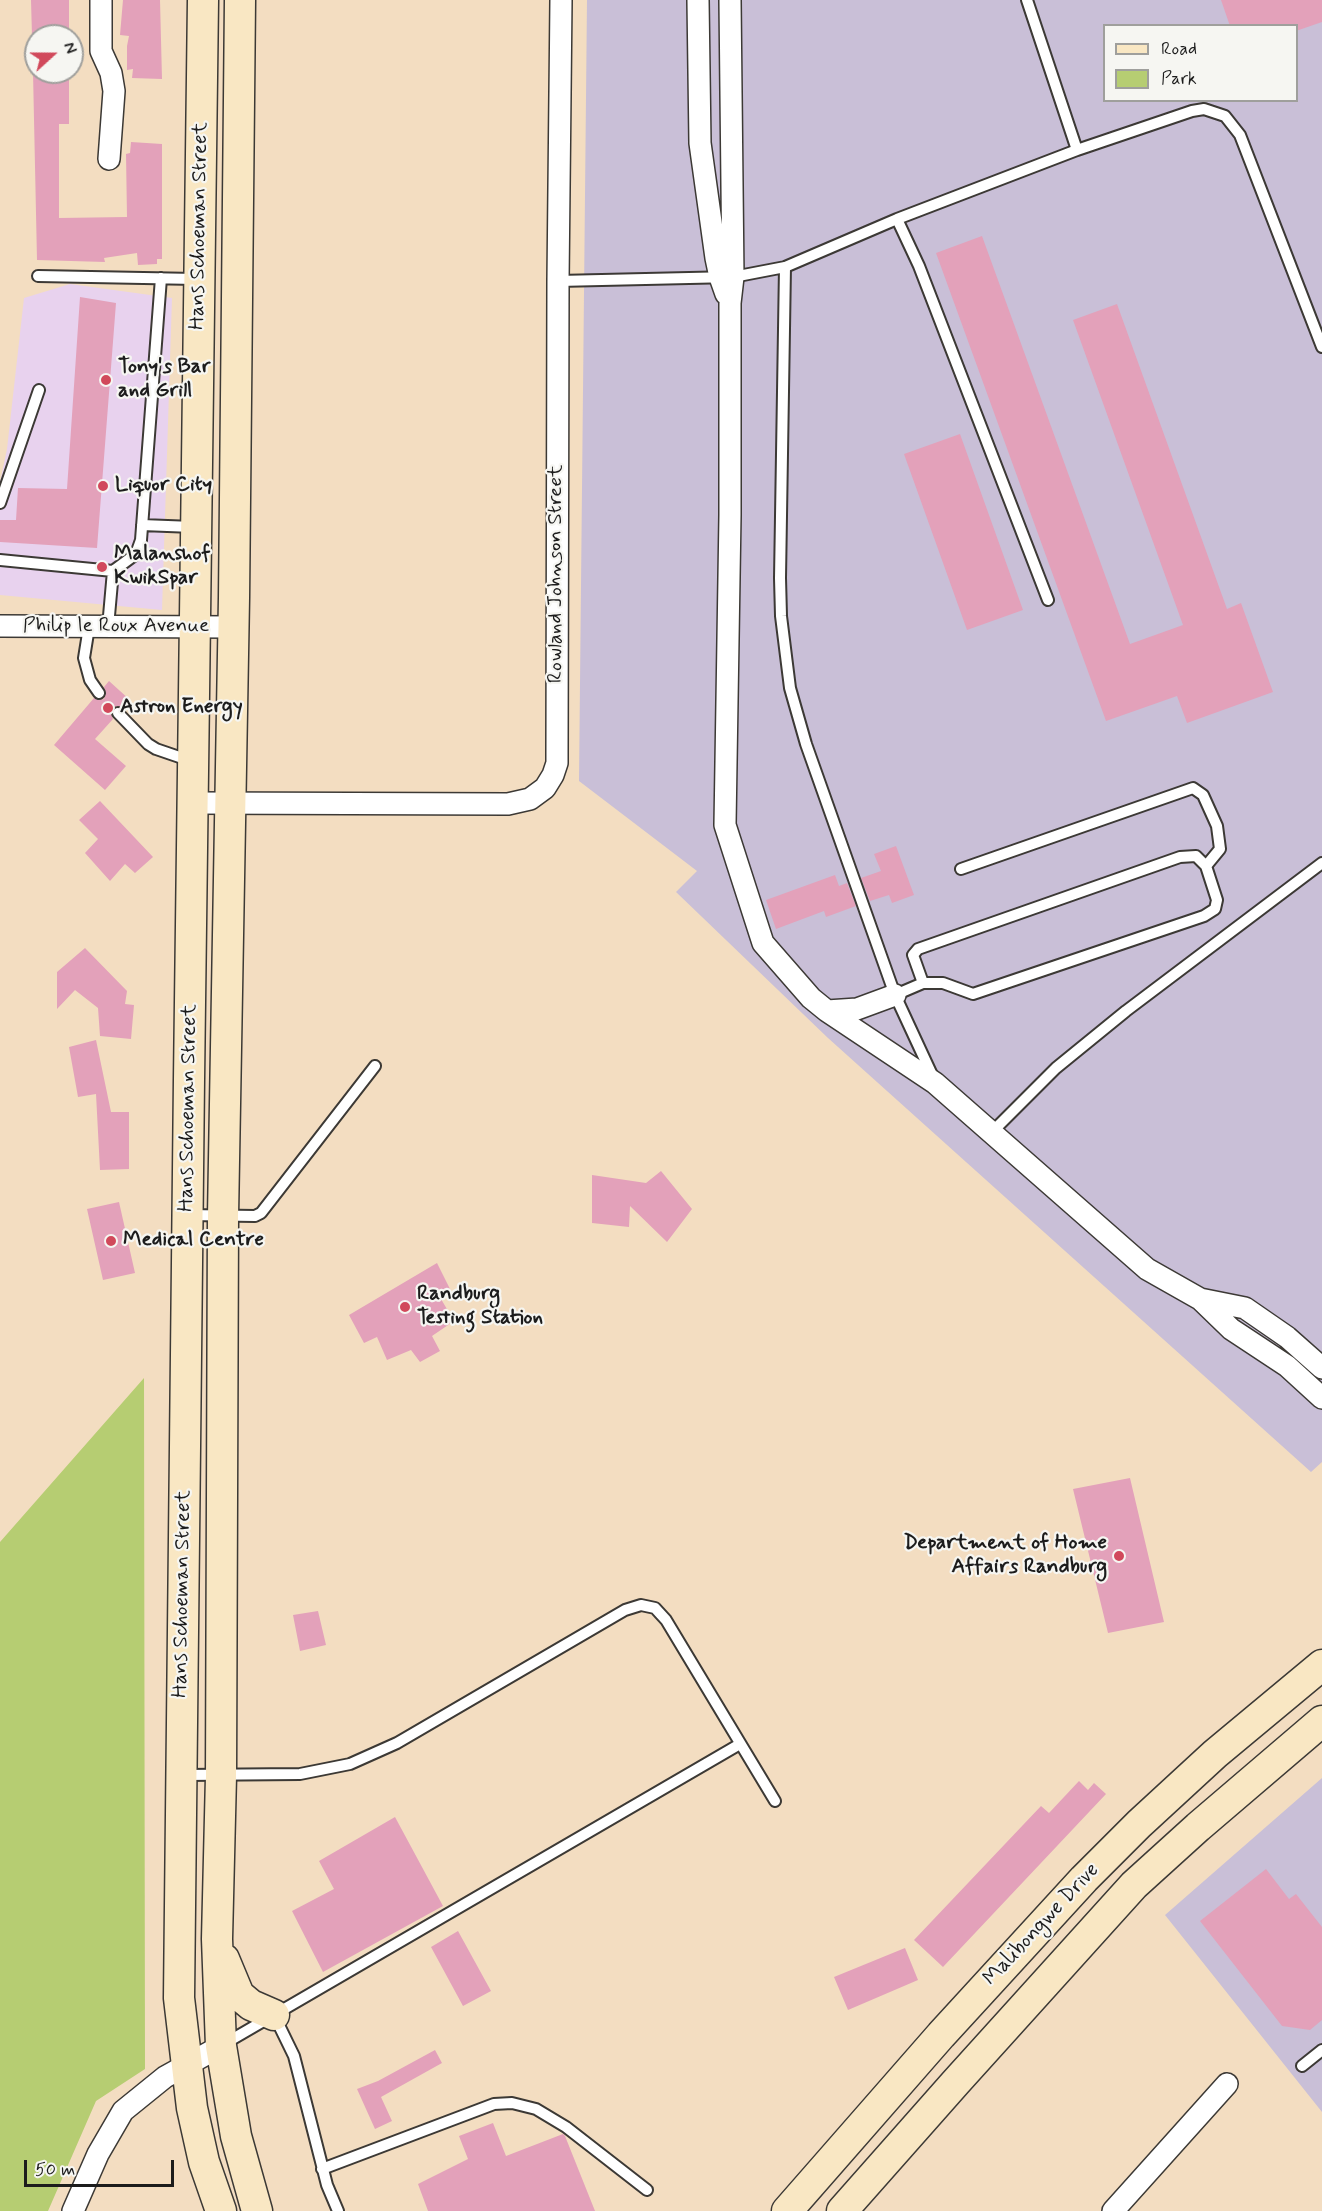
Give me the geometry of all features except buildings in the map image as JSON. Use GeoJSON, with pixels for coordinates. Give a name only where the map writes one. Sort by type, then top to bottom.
{"type":"FeatureCollection","features":[{"type":"Feature","properties":{"kind":"main road","name":"Hans Schoeman Street"},"geometry":{"type":"LineString","coordinates":[[203,0],[179,1998],[192,2108],[204,2162],[220,2211]]}},
{"type":"Feature","properties":{"kind":"main road","name":"Hans Schoeman Street"},"geometry":{"type":"LineString","coordinates":[[240,0],[223,1216],[221,1776],[217,1939],[221,2046],[236,2136],[257,2211]]}},
{"type":"Feature","properties":{"kind":"main road","name":"Malibongwe Drive"},"geometry":{"type":"LineString","coordinates":[[787,2211],[956,2019],[1084,1879],[1139,1824],[1215,1754],[1322,1665]]}},
{"type":"Feature","properties":{"kind":"main road","name":"Malibongwe Drive"},"geometry":{"type":"LineString","coordinates":[[842,2211],[1134,1886],[1198,1827],[1272,1771],[1322,1721]]}},
{"type":"Feature","properties":{"kind":"main road"},"geometry":{"type":"LineString","coordinates":[[217,1939],[238,1993],[251,2005],[274,2015]]}},
{"type":"Feature","properties":{"kind":"street"},"geometry":{"type":"LineString","coordinates":[[101,0],[101,51],[111,73],[114,92],[109,159]]}},
{"type":"Feature","properties":{"kind":"street","name":"Rowland Johnson Street"},"geometry":{"type":"LineString","coordinates":[[192,803],[230,805],[508,804],[530,799],[545,788],[553,775],[557,756],[561,0]]}},
{"type":"Feature","properties":{"kind":"street"},"geometry":{"type":"LineString","coordinates":[[698,0],[702,161],[730,303],[730,515],[725,825],[763,943],[811,998],[936,1083],[1147,1269],[1200,1299],[1231,1329],[1287,1366],[1322,1398]]}},
{"type":"Feature","properties":{"kind":"street"},"geometry":{"type":"LineString","coordinates":[[726,277],[731,103],[730,0]]}},
{"type":"Feature","properties":{"kind":"street"},"geometry":{"type":"LineString","coordinates":[[700,104],[731,103]]}},
{"type":"Feature","properties":{"kind":"street","name":"Philip le Roux Avenue"},"geometry":{"type":"LineString","coordinates":[[0,626],[233,627]]}},
{"type":"Feature","properties":{"kind":"street"},"geometry":{"type":"LineString","coordinates":[[827,1011],[857,1009],[895,994]]}},
{"type":"Feature","properties":{"kind":"street"},"geometry":{"type":"LineString","coordinates":[[1200,1299],[1245,1308],[1287,1337],[1322,1368]]}},
{"type":"Feature","properties":{"kind":"street"},"geometry":{"type":"LineString","coordinates":[[73,2211],[98,2154],[123,2111],[165,2077],[221,2046]]}},
{"type":"Feature","properties":{"kind":"street"},"geometry":{"type":"LineString","coordinates":[[1113,2211],[1227,2084]]}},
{"type":"Feature","properties":{"kind":"lane"},"geometry":{"type":"LineString","coordinates":[[1027,0],[1077,150]]}},
{"type":"Feature","properties":{"kind":"lane"},"geometry":{"type":"LineString","coordinates":[[558,281],[726,277],[784,267],[897,219],[1077,150],[1192,111],[1204,110],[1225,116],[1240,135],[1247,149],[1322,347]]}},
{"type":"Feature","properties":{"kind":"lane"},"geometry":{"type":"LineString","coordinates":[[897,219],[919,266],[1048,600]]}},
{"type":"Feature","properties":{"kind":"lane"},"geometry":{"type":"LineString","coordinates":[[784,267],[780,578],[781,616],[790,688],[806,744],[895,994],[936,1083]]}},
{"type":"Feature","properties":{"kind":"lane"},"geometry":{"type":"LineString","coordinates":[[38,276],[200,279]]}},
{"type":"Feature","properties":{"kind":"lane"},"geometry":{"type":"LineString","coordinates":[[99,693],[90,680],[84,658],[98,627],[113,571],[136,554],[141,540],[161,278]]}},
{"type":"Feature","properties":{"kind":"lane"},"geometry":{"type":"LineString","coordinates":[[0,503],[39,390]]}},
{"type":"Feature","properties":{"kind":"lane"},"geometry":{"type":"LineString","coordinates":[[142,525],[196,527]]}},
{"type":"Feature","properties":{"kind":"lane"},"geometry":{"type":"LineString","coordinates":[[0,560],[113,571]]}},
{"type":"Feature","properties":{"kind":"lane"},"geometry":{"type":"LineString","coordinates":[[118,713],[148,744],[156,749],[193,761]]}},
{"type":"Feature","properties":{"kind":"lane"},"geometry":{"type":"LineString","coordinates":[[961,868],[1193,788],[1203,795],[1217,826],[1220,849],[1206,866]]}},
{"type":"Feature","properties":{"kind":"lane"},"geometry":{"type":"LineString","coordinates":[[895,994],[923,983],[943,983],[973,994],[1204,916],[1215,909],[1217,900],[1206,866],[1196,856],[1180,857],[918,949],[913,955],[923,983]]}},
{"type":"Feature","properties":{"kind":"lane"},"geometry":{"type":"LineString","coordinates":[[991,1133],[1056,1068],[1126,1011],[1322,863]]}},
{"type":"Feature","properties":{"kind":"lane"},"geometry":{"type":"LineString","coordinates":[[188,1215],[255,1216],[268,1207],[375,1065]]}},
{"type":"Feature","properties":{"kind":"lane"},"geometry":{"type":"LineString","coordinates":[[181,1775],[300,1774],[351,1764],[397,1743],[625,1610],[641,1605],[655,1608],[666,1620],[775,1801]]}},
{"type":"Feature","properties":{"kind":"lane"},"geometry":{"type":"LineString","coordinates":[[221,2046],[740,1744]]}},
{"type":"Feature","properties":{"kind":"lane"},"geometry":{"type":"LineString","coordinates":[[1198,1827],[1228,1817]]}},
{"type":"Feature","properties":{"kind":"lane"},"geometry":{"type":"LineString","coordinates":[[274,2015],[294,2056],[322,2169],[338,2211]]}},
{"type":"Feature","properties":{"kind":"lane"},"geometry":{"type":"LineString","coordinates":[[1302,2066],[1322,2050]]}},
{"type":"Feature","properties":{"kind":"lane"},"geometry":{"type":"LineString","coordinates":[[322,2169],[494,2104],[512,2103],[536,2109],[566,2127],[647,2190]]}},
{"type":"Feature","properties":{"kind":"shaded area"},"geometry":{"type":"Polygon","coordinates":[[[587,0],[1322,0],[1322,1462],[1311,1472],[828,1038],[676,892],[697,871],[579,781],[587,0]]]}},
{"type":"Feature","properties":{"kind":"shaded area"},"geometry":{"type":"Polygon","coordinates":[[[70,284],[172,298],[162,610],[0,595],[0,482],[7,449],[24,298],[70,284]]]}},
{"type":"Feature","properties":{"kind":"shaded area"},"geometry":{"type":"Polygon","coordinates":[[[1322,1778],[1322,2112],[1165,1915],[1322,1778]]]}},
{"type":"Feature","properties":{"kind":"green space"},"geometry":{"type":"Polygon","coordinates":[[[144,1378],[145,2069],[96,2101],[48,2211],[0,2211],[0,1542],[144,1378]]]}},
{"type":"Feature","properties":{"kind":"place","name":"Tony's Bar and Grill"},"geometry":{"type":"Point","coordinates":[106,380]}},
{"type":"Feature","properties":{"kind":"place","name":"Liquor City"},"geometry":{"type":"Point","coordinates":[103,486]}},
{"type":"Feature","properties":{"kind":"place","name":"Malanshof KwikSpar"},"geometry":{"type":"Point","coordinates":[102,567]}},
{"type":"Feature","properties":{"kind":"place","name":"Astron Energy"},"geometry":{"type":"Point","coordinates":[108,708]}},
{"type":"Feature","properties":{"kind":"place","name":"Medical Centre"},"geometry":{"type":"Point","coordinates":[111,1241]}},
{"type":"Feature","properties":{"kind":"place","name":"Randburg Testing Station"},"geometry":{"type":"Point","coordinates":[405,1307]}},
{"type":"Feature","properties":{"kind":"place","name":"Department of Home Affairs Randburg"},"geometry":{"type":"Point","coordinates":[1119,1556]}}]}
